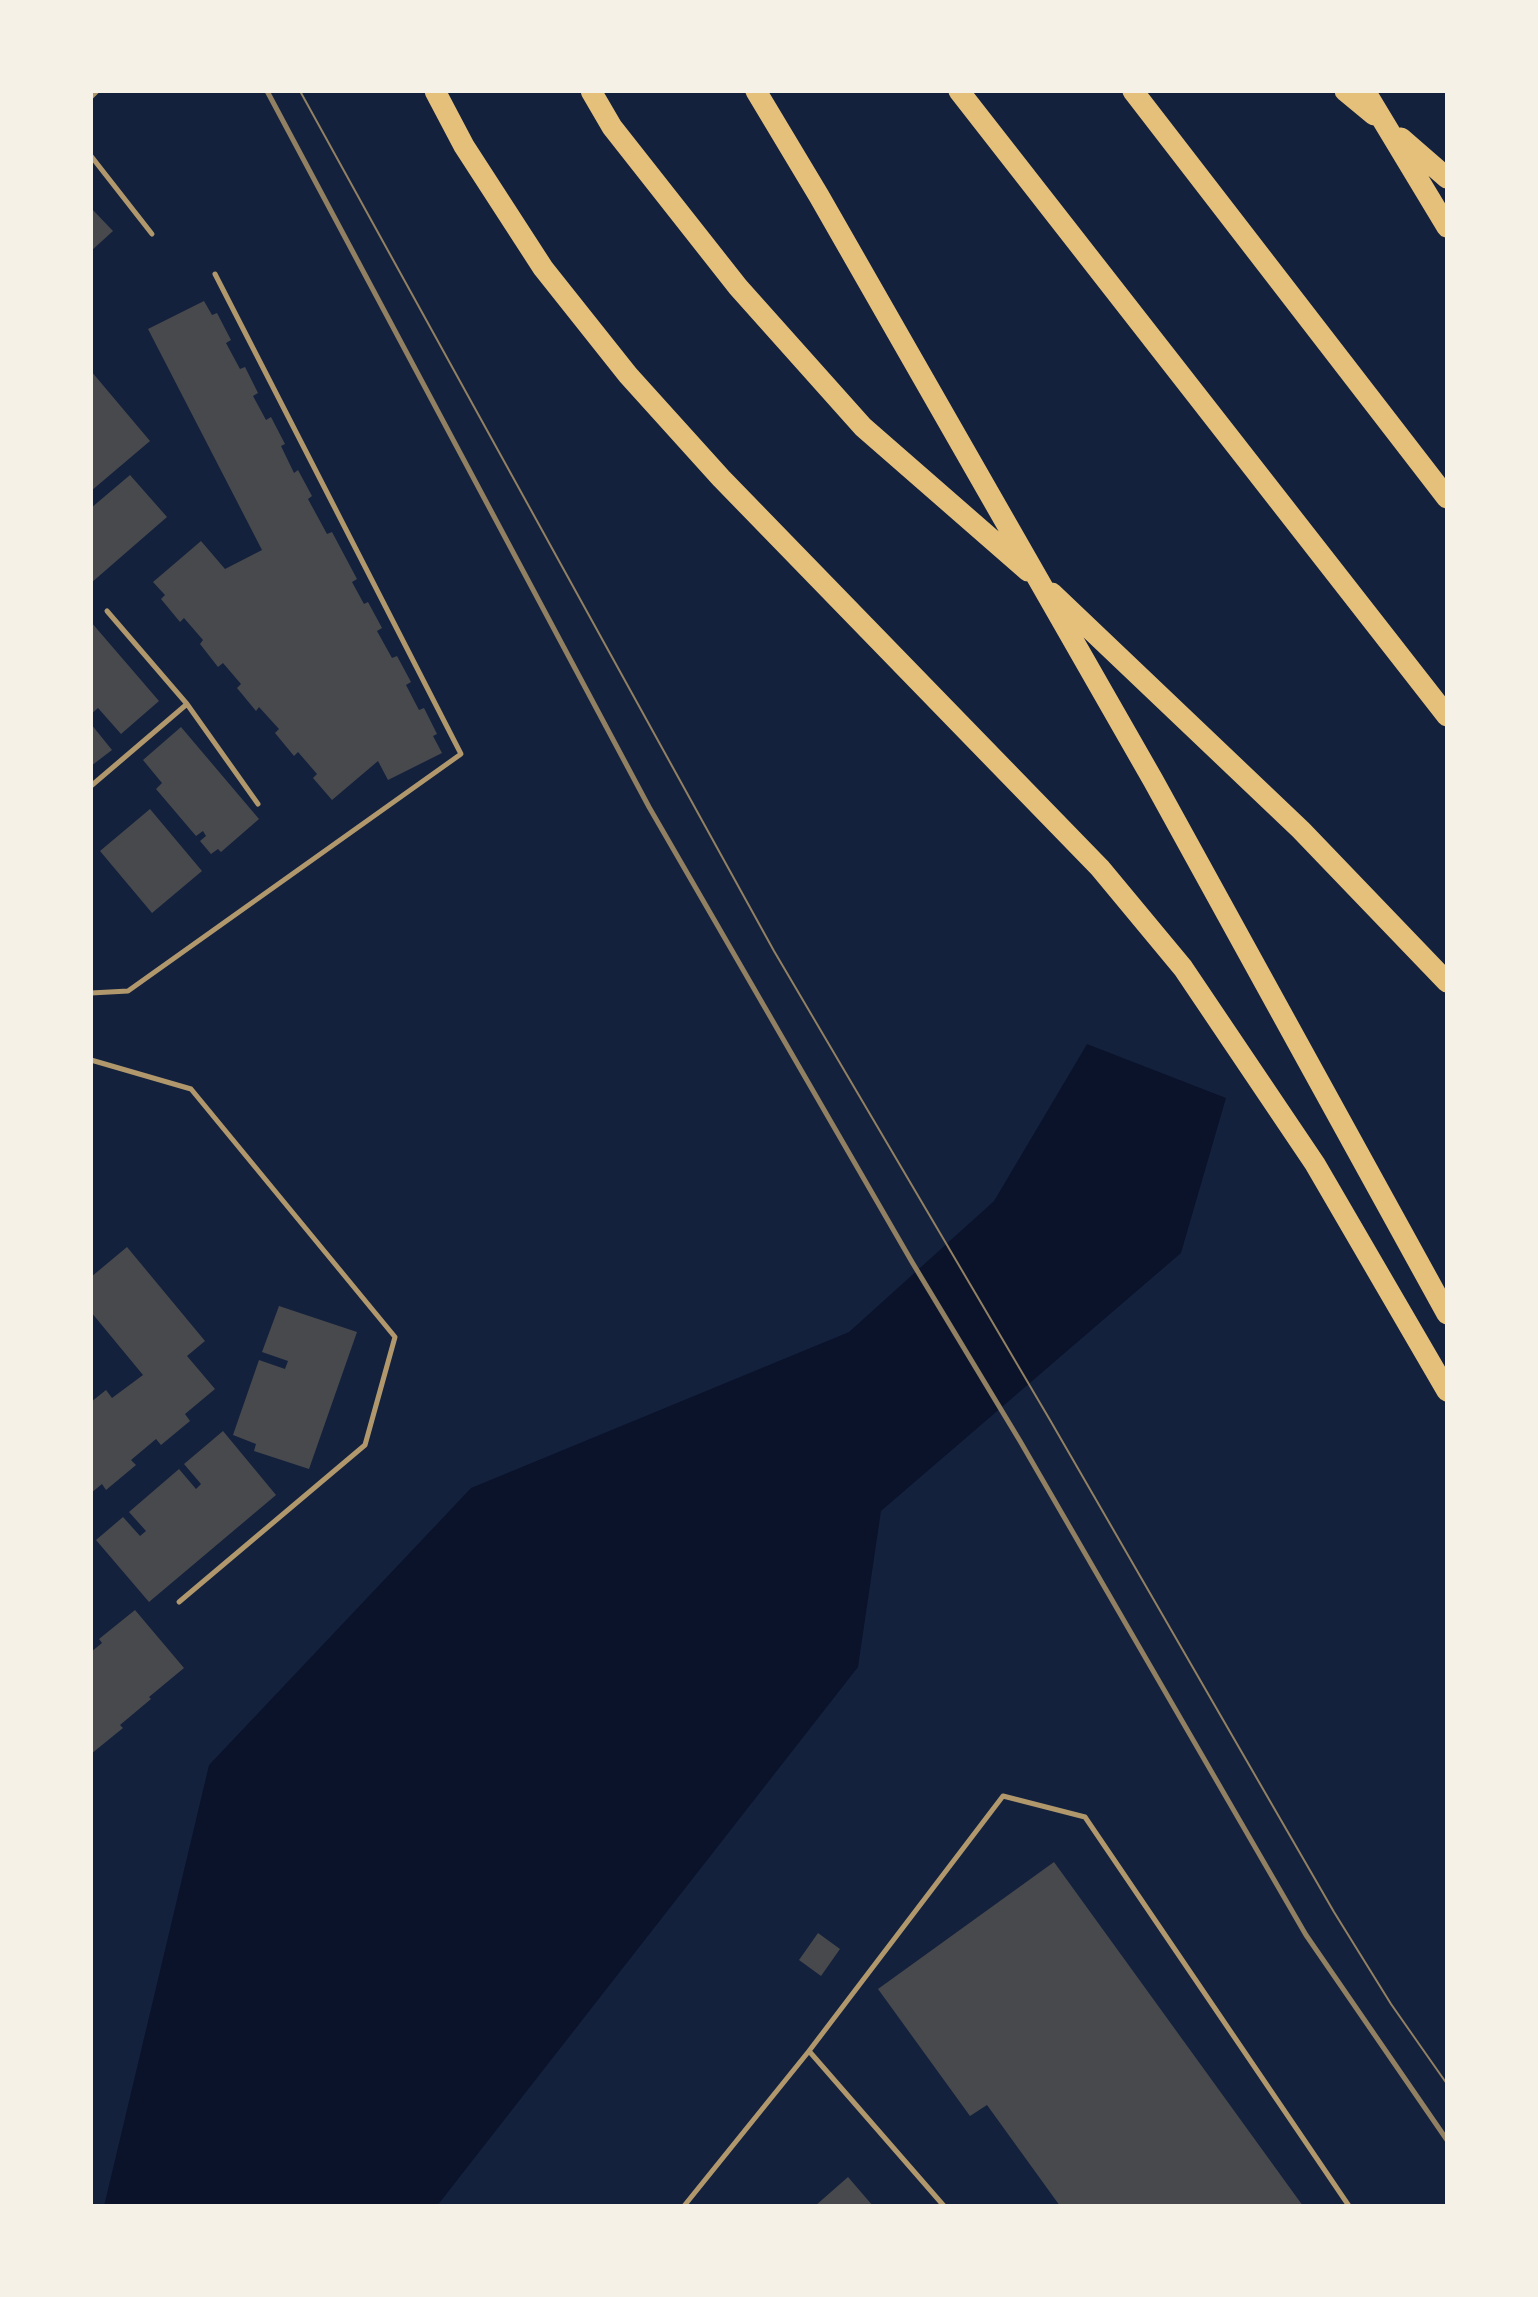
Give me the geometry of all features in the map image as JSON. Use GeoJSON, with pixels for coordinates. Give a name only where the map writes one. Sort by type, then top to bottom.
{"type":"FeatureCollection","features":[{"type":"Feature","properties":{"kind":"highway"},"geometry":{"type":"LineString","coordinates":[[435,91],[464,146],[543,268],[628,375],[721,478],[1100,868],[1183,968],[1315,1164],[1447,1391]]}},
{"type":"Feature","properties":{"kind":"highway"},"geometry":{"type":"LineString","coordinates":[[591,91],[612,127],[738,287],[863,427],[1076,614],[1301,831],[1447,982]]}},
{"type":"Feature","properties":{"kind":"highway"},"geometry":{"type":"LineString","coordinates":[[756,91],[819,196],[1146,768],[1447,1314]]}},
{"type":"Feature","properties":{"kind":"highway"},"geometry":{"type":"LineString","coordinates":[[959,91],[1447,716]]}},
{"type":"Feature","properties":{"kind":"highway"},"geometry":{"type":"LineString","coordinates":[[1133,91],[1447,498]]}},
{"type":"Feature","properties":{"kind":"highway"},"geometry":{"type":"LineString","coordinates":[[1345,91],[1447,178]]}},
{"type":"Feature","properties":{"kind":"highway"},"geometry":{"type":"LineString","coordinates":[[1365,91],[1447,227]]}},
{"type":"Feature","properties":{"kind":"lane"},"geometry":{"type":"LineString","coordinates":[[91,97],[97,91]]}},
{"type":"Feature","properties":{"kind":"lane"},"geometry":{"type":"LineString","coordinates":[[91,156],[152,234]]}},
{"type":"Feature","properties":{"kind":"lane"},"geometry":{"type":"LineString","coordinates":[[91,993],[128,991],[461,754],[215,274]]}},
{"type":"Feature","properties":{"kind":"lane"},"geometry":{"type":"LineString","coordinates":[[107,611],[187,704],[258,804]]}},
{"type":"Feature","properties":{"kind":"lane"},"geometry":{"type":"LineString","coordinates":[[91,786],[187,704]]}},
{"type":"Feature","properties":{"kind":"lane"},"geometry":{"type":"LineString","coordinates":[[91,1060],[191,1089],[395,1337],[365,1445],[179,1602]]}},
{"type":"Feature","properties":{"kind":"lane"},"geometry":{"type":"LineString","coordinates":[[684,2206],[809,2051],[1003,1796],[1085,1817],[1349,2206]]}},
{"type":"Feature","properties":{"kind":"lane"},"geometry":{"type":"LineString","coordinates":[[809,2051],[944,2206]]}},
{"type":"Feature","properties":{"kind":"water"},"geometry":{"type":"Polygon","coordinates":[[[1087,1044],[1226,1098],[1181,1253],[881,1511],[858,1667],[437,2206],[104,2206],[209,1765],[471,1488],[849,1332],[994,1201],[1087,1044]]]}},
{"type":"Feature","properties":{"kind":"building"},"geometry":{"type":"Polygon","coordinates":[[[91,208],[113,231],[91,251],[91,208]]]}},
{"type":"Feature","properties":{"kind":"building"},"geometry":{"type":"Polygon","coordinates":[[[204,301],[212,315],[217,313],[231,340],[226,343],[240,369],[245,367],[258,393],[253,396],[266,420],[271,417],[285,444],[281,446],[294,473],[298,470],[312,496],[308,499],[327,534],[332,532],[357,579],[352,582],[364,604],[368,602],[382,628],[377,631],[392,658],[397,656],[411,682],[406,685],[419,710],[424,708],[437,734],[433,736],[442,753],[388,780],[378,761],[332,800],[313,778],[317,774],[298,752],[294,756],[275,733],[279,729],[259,707],[256,711],[237,688],[241,684],[223,663],[218,667],[200,644],[203,640],[184,618],[180,622],[161,599],[165,595],[153,582],[201,541],[225,569],[262,550],[148,329],[204,301]]]}},
{"type":"Feature","properties":{"kind":"building"},"geometry":{"type":"Polygon","coordinates":[[[91,371],[150,441],[91,491],[91,371]]]}},
{"type":"Feature","properties":{"kind":"building"},"geometry":{"type":"Polygon","coordinates":[[[130,475],[167,517],[91,583],[91,508],[130,475]]]}},
{"type":"Feature","properties":{"kind":"building"},"geometry":{"type":"Polygon","coordinates":[[[91,622],[159,701],[121,734],[98,708],[91,714],[91,622]]]}},
{"type":"Feature","properties":{"kind":"building"},"geometry":{"type":"Polygon","coordinates":[[[91,724],[112,750],[91,766],[91,724]]]}},
{"type":"Feature","properties":{"kind":"building"},"geometry":{"type":"Polygon","coordinates":[[[181,727],[259,819],[221,852],[218,849],[211,854],[200,841],[206,836],[203,831],[196,836],[156,789],[162,783],[143,760],[181,727]]]}},
{"type":"Feature","properties":{"kind":"building"},"geometry":{"type":"Polygon","coordinates":[[[150,809],[202,871],[152,913],[100,851],[150,809]]]}},
{"type":"Feature","properties":{"kind":"building"},"geometry":{"type":"Polygon","coordinates":[[[127,1247],[205,1341],[187,1356],[215,1389],[185,1414],[190,1421],[161,1445],[156,1439],[131,1460],[136,1465],[106,1490],[102,1484],[91,1493],[91,1402],[106,1390],[112,1398],[143,1375],[91,1312],[91,1277],[127,1247]]]}},
{"type":"Feature","properties":{"kind":"building"},"geometry":{"type":"Polygon","coordinates":[[[279,1306],[357,1332],[309,1469],[254,1451],[256,1444],[233,1435],[259,1360],[285,1369],[288,1361],[262,1352],[279,1306]]]}},
{"type":"Feature","properties":{"kind":"building"},"geometry":{"type":"Polygon","coordinates":[[[223,1431],[276,1495],[149,1602],[96,1540],[123,1517],[140,1536],[146,1531],[129,1512],[179,1469],[196,1489],[201,1484],[184,1464],[223,1431]]]}},
{"type":"Feature","properties":{"kind":"building"},"geometry":{"type":"Polygon","coordinates":[[[135,1610],[184,1668],[120,1725],[123,1728],[91,1754],[91,1652],[102,1643],[99,1639],[135,1610]]]}},
{"type":"Feature","properties":{"kind":"building"},"geometry":{"type":"Polygon","coordinates":[[[1054,1862],[1303,2206],[1060,2206],[987,2105],[970,2116],[878,1989],[1054,1862]]]}},
{"type":"Feature","properties":{"kind":"building"},"geometry":{"type":"Polygon","coordinates":[[[818,1933],[840,1949],[821,1976],[799,1960],[818,1933]]]}},
{"type":"Feature","properties":{"kind":"building"},"geometry":{"type":"Polygon","coordinates":[[[848,2177],[873,2206],[815,2206],[848,2177]]]}},
{"type":"Feature","properties":{"kind":"tram line"},"geometry":{"type":"LineString","coordinates":[[300,91],[774,951],[1050,1420],[1334,1912],[1391,2004],[1447,2084]]}},
{"type":"Feature","properties":{"kind":"railway"},"geometry":{"type":"LineString","coordinates":[[267,91],[649,807],[1306,1935],[1447,2140]]}}]}
